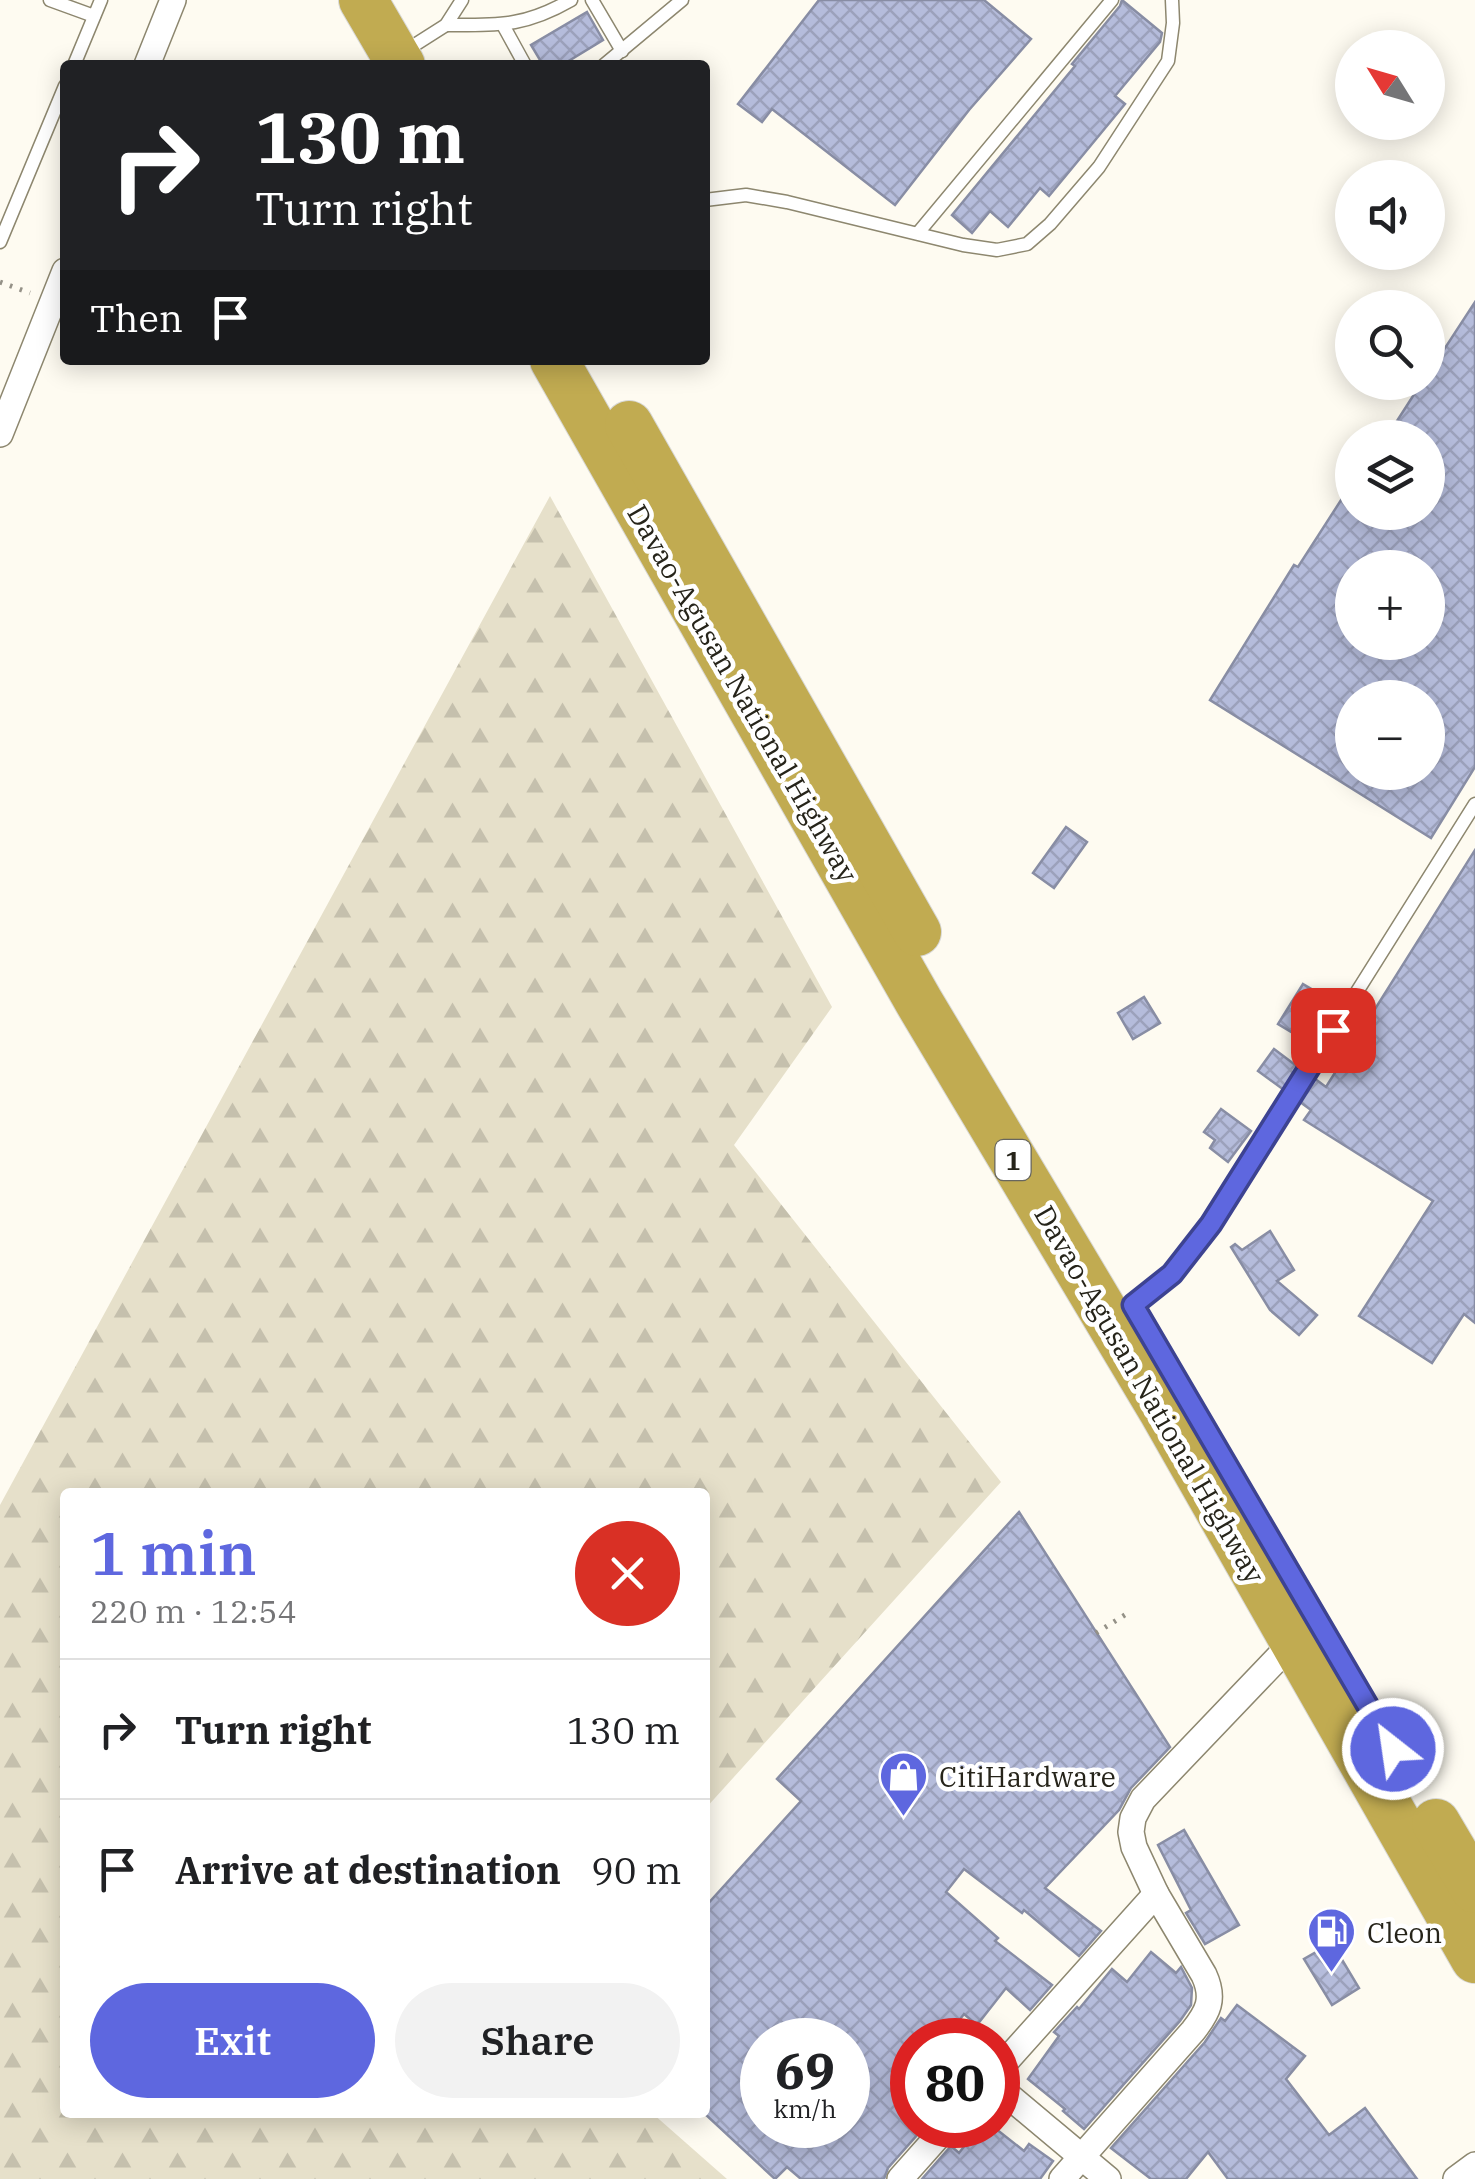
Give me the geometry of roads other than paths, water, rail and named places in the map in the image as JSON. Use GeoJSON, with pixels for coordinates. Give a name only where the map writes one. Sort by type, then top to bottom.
{"type":"FeatureCollection","features":[{"type":"Feature","properties":{"kind":"highway"},"geometry":{"type":"LineString","coordinates":[[363,0],[397,60]]}},
{"type":"Feature","properties":{"kind":"highway","name":"Davao-Agusan National Highway"},"geometry":{"type":"LineString","coordinates":[[557,365],[1463,1880],[1475,1959]]}},
{"type":"Feature","properties":{"kind":"highway","name":"Davao-Agusan National Highway"},"geometry":{"type":"LineString","coordinates":[[595,365],[933,995]]}},
{"type":"Feature","properties":{"kind":"highway","name":"Davao-Agusan National Highway"},"geometry":{"type":"LineString","coordinates":[[1121,1312],[1163,1410],[1293,1642],[1463,1880]]}},
{"type":"Feature","properties":{"kind":"street"},"geometry":{"type":"LineString","coordinates":[[150,60],[174,0]]}},
{"type":"Feature","properties":{"kind":"street"},"geometry":{"type":"LineString","coordinates":[[0,434],[60,284]]}},
{"type":"Feature","properties":{"kind":"street"},"geometry":{"type":"LineString","coordinates":[[1062,2179],[1193,2032],[1211,2001],[1204,1975],[1156,1894],[1134,1847],[1133,1818],[1143,1799],[1293,1642]]}},
{"type":"Feature","properties":{"kind":"street"},"geometry":{"type":"LineString","coordinates":[[1020,2045],[1156,1894]]}},
{"type":"Feature","properties":{"kind":"street"},"geometry":{"type":"LineString","coordinates":[[1020,2105],[1108,2179]]}},
{"type":"Feature","properties":{"kind":"street"},"geometry":{"type":"LineString","coordinates":[[900,2179],[928,2148]]}},
{"type":"Feature","properties":{"kind":"street"},"geometry":{"type":"LineString","coordinates":[[1456,2179],[1475,2166]]}},
{"type":"Feature","properties":{"kind":"lane"},"geometry":{"type":"LineString","coordinates":[[50,0],[94,16]]}},
{"type":"Feature","properties":{"kind":"lane"},"geometry":{"type":"LineString","coordinates":[[76,60],[101,0]]}},
{"type":"Feature","properties":{"kind":"lane"},"geometry":{"type":"LineString","coordinates":[[399,60],[446,25],[462,0]]}},
{"type":"Feature","properties":{"kind":"lane"},"geometry":{"type":"LineString","coordinates":[[446,25],[503,26],[532,20],[571,0]]}},
{"type":"Feature","properties":{"kind":"lane"},"geometry":{"type":"LineString","coordinates":[[592,0],[622,52]]}},
{"type":"Feature","properties":{"kind":"lane"},"geometry":{"type":"LineString","coordinates":[[918,233],[1112,0]]}},
{"type":"Feature","properties":{"kind":"lane"},"geometry":{"type":"LineString","coordinates":[[710,199],[746,195],[786,202],[997,250],[1027,244],[1050,224],[1099,167],[1168,60],[1172,0]]}},
{"type":"Feature","properties":{"kind":"lane"},"geometry":{"type":"LineString","coordinates":[[611,60],[673,3]]}},
{"type":"Feature","properties":{"kind":"lane"},"geometry":{"type":"LineString","coordinates":[[503,26],[522,60]]}},
{"type":"Feature","properties":{"kind":"lane"},"geometry":{"type":"LineString","coordinates":[[0,242],[60,98]]}},
{"type":"Feature","properties":{"kind":"lane"},"geometry":{"type":"LineString","coordinates":[[1121,1312],[1172,1274],[1211,1224],[1475,804]]}},
{"type":"Feature","properties":{"kind":"place","name":"CitiHardware"},"geometry":{"type":"Point","coordinates":[904,1818]}},
{"type":"Feature","properties":{"kind":"place","name":"Cleon"},"geometry":{"type":"Point","coordinates":[1332,1974]}}]}
